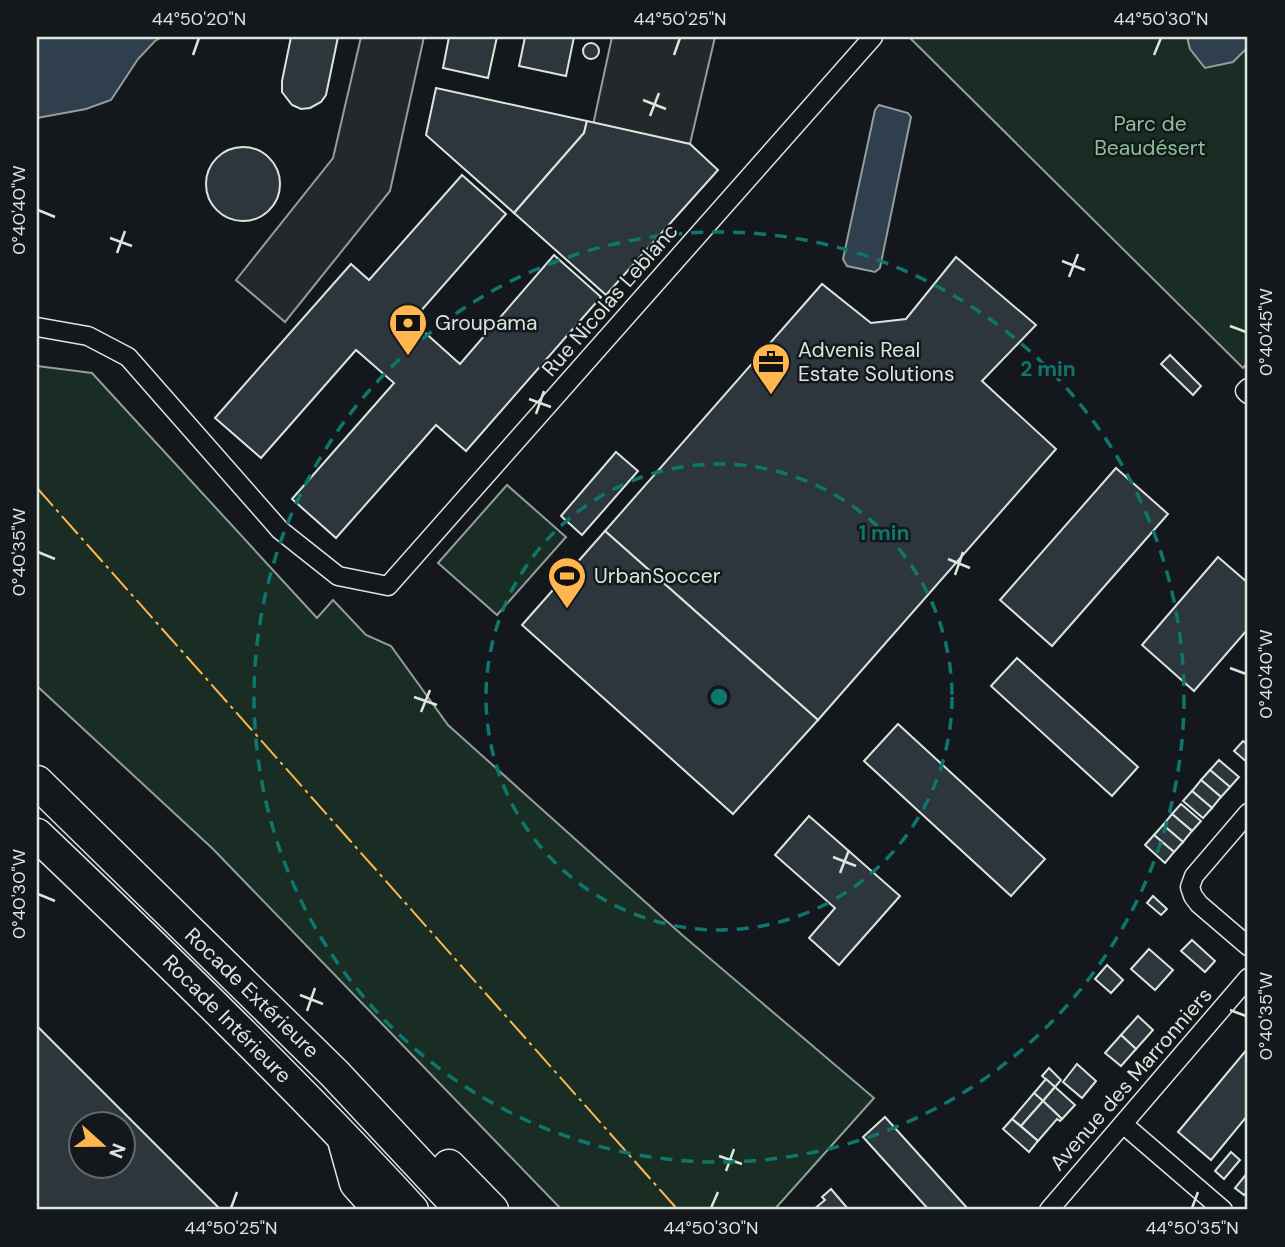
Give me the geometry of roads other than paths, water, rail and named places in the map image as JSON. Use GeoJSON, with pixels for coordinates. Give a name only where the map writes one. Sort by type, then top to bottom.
{"type":"FeatureCollection","features":[{"type":"Feature","properties":{"kind":"highway","name":"Rocade Extérieure"},"geometry":{"type":"LineString","coordinates":[[37,782],[335,1074],[461,1210]]}},
{"type":"Feature","properties":{"kind":"highway","name":"Rocade Intérieure"},"geometry":{"type":"LineString","coordinates":[[37,835],[179,970],[343,1135],[412,1210]]}},
{"type":"Feature","properties":{"kind":"highway"},"geometry":{"type":"LineString","coordinates":[[335,1074],[391,1104],[492,1210]]}},
{"type":"Feature","properties":{"kind":"highway"},"geometry":{"type":"LineString","coordinates":[[343,1135],[356,1183],[380,1210]]}},
{"type":"Feature","properties":{"kind":"street","name":"Rue Nicolas Leblanc"},"geometry":{"type":"LineString","coordinates":[[37,327],[88,336],[128,357],[280,530],[338,576],[388,586],[873,37]]}},
{"type":"Feature","properties":{"kind":"street"},"geometry":{"type":"LineString","coordinates":[[1248,813],[1194,876],[1190,887],[1199,904],[1248,946]]}},
{"type":"Feature","properties":{"kind":"street","name":"Avenue des Marronniers"},"geometry":{"type":"LineString","coordinates":[[1049,1210],[1248,978]]}},
{"type":"Feature","properties":{"kind":"street"},"geometry":{"type":"LineString","coordinates":[[1123,1124],[1223,1210]]}},
{"type":"Feature","properties":{"kind":"water"},"geometry":{"type":"Polygon","coordinates":[[[37,37],[162,37],[138,59],[111,100],[86,109],[37,118],[37,37]]]}},
{"type":"Feature","properties":{"kind":"water"},"geometry":{"type":"Polygon","coordinates":[[[1187,37],[1248,37],[1248,47],[1233,62],[1205,68],[1190,49],[1187,37]]]}},
{"type":"Feature","properties":{"kind":"water"},"geometry":{"type":"Polygon","coordinates":[[[879,105],[908,113],[911,117],[880,268],[875,272],[847,266],[843,259],[875,110],[879,105]]]}},
{"type":"Feature","properties":{"kind":"place","name":"Groupama"},"geometry":{"type":"Point","coordinates":[408,357]}},
{"type":"Feature","properties":{"kind":"place","name":"Advenis Real Estate Solutions"},"geometry":{"type":"Point","coordinates":[771,396]}},
{"type":"Feature","properties":{"kind":"place","name":"UrbanSoccer"},"geometry":{"type":"Point","coordinates":[567,610]}},
{"type":"Feature","properties":{"kind":"park label","name":"Parc de Beaudésert"},"geometry":{"type":"Point","coordinates":[1150,136]}}]}
